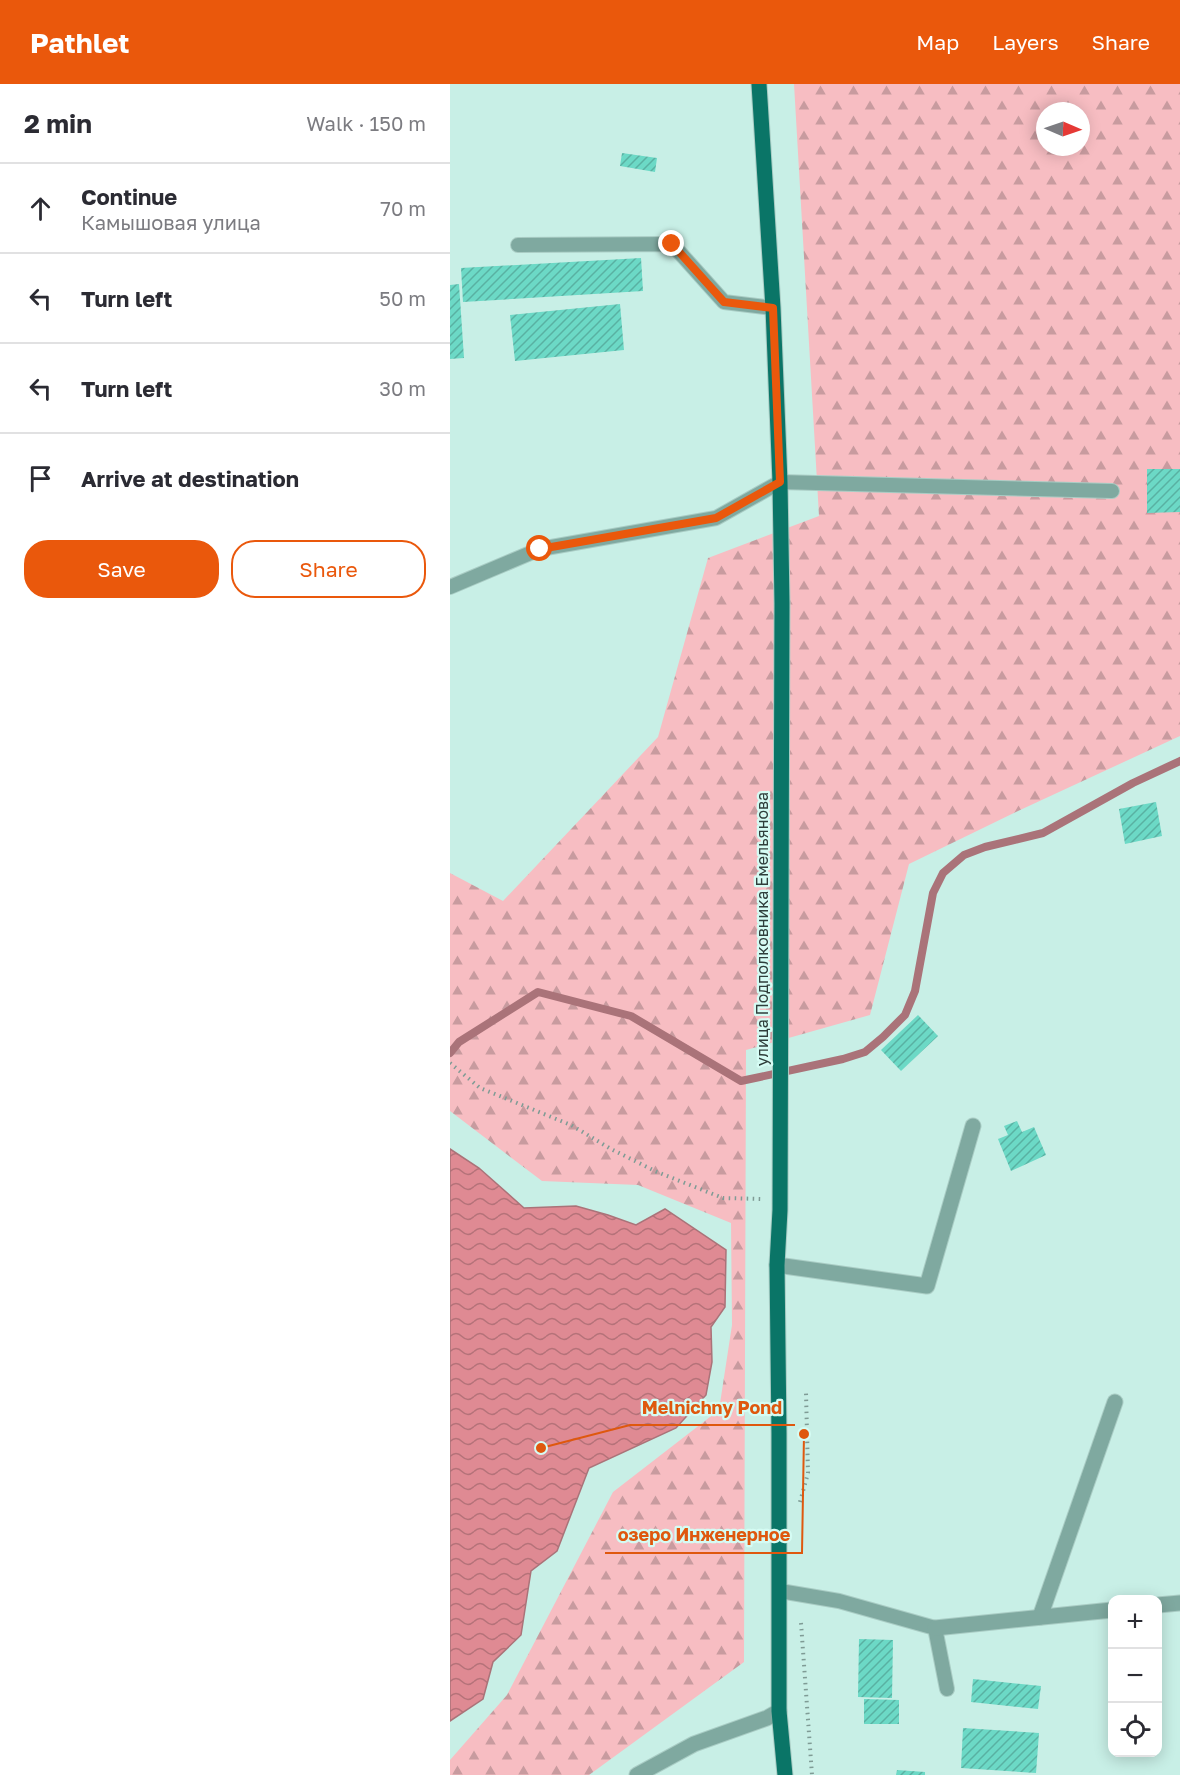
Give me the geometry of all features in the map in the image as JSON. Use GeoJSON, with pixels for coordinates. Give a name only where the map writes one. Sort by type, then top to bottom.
{"type":"FeatureCollection","features":[{"type":"Feature","properties":{"kind":"main road","name":"улица Подполковника Емельянова"},"geometry":{"type":"LineString","coordinates":[[759,84],[773,308],[782,603],[777,1265],[779,1711],[785,1775]]}},
{"type":"Feature","properties":{"kind":"street"},"geometry":{"type":"LineString","coordinates":[[777,1265],[927,1286],[973,1126]]}},
{"type":"Feature","properties":{"kind":"street"},"geometry":{"type":"LineString","coordinates":[[1040,1617],[1115,1402]]}},
{"type":"Feature","properties":{"kind":"street"},"geometry":{"type":"LineString","coordinates":[[1162,1605],[1180,1603]]}},
{"type":"Feature","properties":{"kind":"street"},"geometry":{"type":"LineString","coordinates":[[935,1628],[1108,1610]]}},
{"type":"Feature","properties":{"kind":"street"},"geometry":{"type":"LineString","coordinates":[[637,1775],[694,1744],[767,1718],[779,1711]]}},
{"type":"Feature","properties":{"kind":"lane"},"geometry":{"type":"LineString","coordinates":[[518,245],[672,244],[724,302],[773,308]]}},
{"type":"Feature","properties":{"kind":"lane"},"geometry":{"type":"LineString","coordinates":[[450,587],[540,549],[716,518],[780,482],[1112,491]]}},
{"type":"Feature","properties":{"kind":"lane"},"geometry":{"type":"LineString","coordinates":[[780,1591],[839,1601],[935,1628],[947,1689]]}},
{"type":"Feature","properties":{"kind":"path"},"geometry":{"type":"LineString","coordinates":[[452,1065],[480,1088],[571,1125],[611,1149],[657,1172],[723,1198],[779,1200]]}},
{"type":"Feature","properties":{"kind":"path"},"geometry":{"type":"LineString","coordinates":[[800,1504],[808,1473],[806,1393]]}},
{"type":"Feature","properties":{"kind":"path"},"geometry":{"type":"LineString","coordinates":[[799,1594],[812,1775]]}},
{"type":"Feature","properties":{"kind":"green space"},"geometry":{"type":"Polygon","coordinates":[[[794,84],[1180,84],[1180,736],[909,864],[870,1015],[746,1050],[744,1662],[589,1775],[450,1775],[450,1760],[507,1695],[613,1492],[719,1410],[732,1325],[731,1223],[638,1185],[542,1181],[450,1111],[450,873],[503,901],[658,737],[708,558],[819,516],[794,84]]]}},
{"type":"Feature","properties":{"kind":"water"},"geometry":{"type":"Polygon","coordinates":[[[450,1149],[479,1168],[524,1208],[576,1206],[636,1225],[665,1209],[726,1250],[725,1307],[711,1327],[712,1362],[706,1395],[676,1428],[589,1468],[557,1551],[531,1571],[521,1635],[493,1662],[483,1699],[450,1721],[450,1149]]]}},
{"type":"Feature","properties":{"kind":"building"},"geometry":{"type":"Polygon","coordinates":[[[622,153],[657,158],[655,172],[620,166],[622,153]]]}},
{"type":"Feature","properties":{"kind":"building"},"geometry":{"type":"Polygon","coordinates":[[[641,258],[643,291],[463,302],[461,268],[641,258]]]}},
{"type":"Feature","properties":{"kind":"building"},"geometry":{"type":"Polygon","coordinates":[[[459,284],[464,358],[450,359],[450,285],[459,284]]]}},
{"type":"Feature","properties":{"kind":"building"},"geometry":{"type":"Polygon","coordinates":[[[620,304],[624,350],[515,361],[510,315],[620,304]]]}},
{"type":"Feature","properties":{"kind":"building"},"geometry":{"type":"Polygon","coordinates":[[[1147,469],[1180,469],[1180,512],[1147,513],[1147,469]]]}},
{"type":"Feature","properties":{"kind":"building"},"geometry":{"type":"Polygon","coordinates":[[[1156,802],[1162,836],[1125,844],[1119,809],[1156,802]]]}},
{"type":"Feature","properties":{"kind":"building"},"geometry":{"type":"Polygon","coordinates":[[[918,1015],[938,1036],[901,1071],[881,1050],[918,1015]]]}},
{"type":"Feature","properties":{"kind":"building"},"geometry":{"type":"Polygon","coordinates":[[[1017,1121],[1022,1132],[1034,1127],[1046,1155],[1011,1171],[998,1139],[1008,1135],[1004,1126],[1017,1121]]]}},
{"type":"Feature","properties":{"kind":"building"},"geometry":{"type":"Polygon","coordinates":[[[859,1639],[893,1640],[892,1698],[858,1697],[859,1639]]]}},
{"type":"Feature","properties":{"kind":"building"},"geometry":{"type":"Polygon","coordinates":[[[973,1679],[1041,1686],[1038,1709],[971,1702],[973,1679]]]}},
{"type":"Feature","properties":{"kind":"building"},"geometry":{"type":"Polygon","coordinates":[[[864,1699],[899,1700],[899,1724],[864,1724],[864,1699]]]}},
{"type":"Feature","properties":{"kind":"building"},"geometry":{"type":"Polygon","coordinates":[[[963,1728],[1039,1733],[1036,1773],[961,1768],[963,1728]]]}},
{"type":"Feature","properties":{"kind":"building"},"geometry":{"type":"Polygon","coordinates":[[[897,1770],[925,1772],[925,1775],[896,1775],[897,1770]]]}},
{"type":"Feature","properties":{"kind":"waterway"},"geometry":{"type":"LineString","coordinates":[[450,1053],[459,1042],[538,992],[631,1016],[741,1081],[843,1059],[865,1052],[905,1015],[915,991],[933,893],[943,873],[964,855],[985,847],[1043,833],[1133,783],[1180,761]]}},
{"type":"Feature","properties":{"kind":"place","name":"озеро Инженерное"},"geometry":{"type":"Point","coordinates":[804,1434]}},
{"type":"Feature","properties":{"kind":"place","name":"Melnichny Pond"},"geometry":{"type":"Point","coordinates":[541,1448]}},
{"type":"Feature","properties":{"kind":"route"},"geometry":{"type":"LineString","coordinates":[[540,549],[716,518],[780,482],[773,308],[724,302],[672,244]]}}]}
